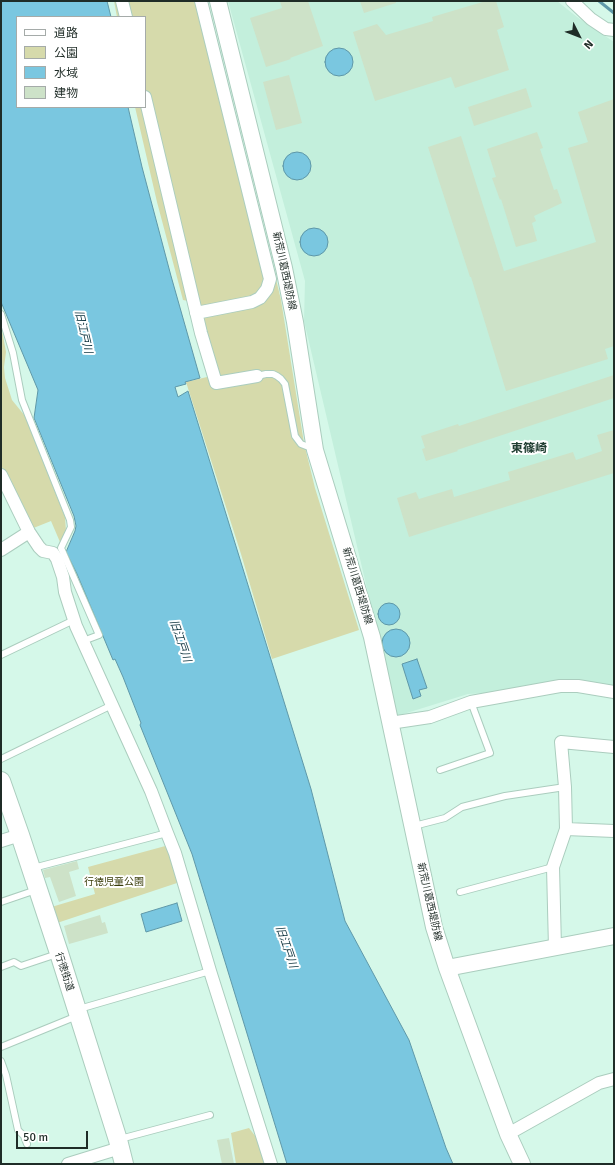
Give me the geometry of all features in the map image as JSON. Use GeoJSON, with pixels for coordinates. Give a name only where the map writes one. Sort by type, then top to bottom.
{"type":"FeatureCollection","features":[{"type":"Feature","properties":{"kind":"main road","name":"新荒川葛西堤防線"},"geometry":{"type":"LineString","coordinates":[[218,1],[284,268],[295,322],[315,450],[372,637],[434,927],[447,968],[508,1134],[522,1164]]}},
{"type":"Feature","properties":{"kind":"main road","name":"行徳街道"},"geometry":{"type":"LineString","coordinates":[[1,781],[59,953],[121,1151]]}},
{"type":"Feature","properties":{"kind":"main road"},"geometry":{"type":"LineString","coordinates":[[447,968],[614,936]]}},
{"type":"Feature","properties":{"kind":"street"},"geometry":{"type":"LineString","coordinates":[[122,1],[126,16]]}},
{"type":"Feature","properties":{"kind":"street"},"geometry":{"type":"LineString","coordinates":[[196,313],[252,302],[260,298],[267,290],[270,279],[202,1]]}},
{"type":"Feature","properties":{"kind":"street"},"geometry":{"type":"LineString","coordinates":[[572,1],[591,19],[606,30],[614,30]]}},
{"type":"Feature","properties":{"kind":"street"},"geometry":{"type":"LineString","coordinates":[[146,101],[196,313],[216,382],[257,376]]}},
{"type":"Feature","properties":{"kind":"street"},"geometry":{"type":"LineString","coordinates":[[1,476],[29,532],[40,549],[51,552],[55,555],[63,577],[64,589],[74,620],[151,791],[175,853],[210,971],[271,1164]]}},
{"type":"Feature","properties":{"kind":"street"},"geometry":{"type":"LineString","coordinates":[[1,550],[29,532]]}},
{"type":"Feature","properties":{"kind":"street"},"geometry":{"type":"LineString","coordinates":[[390,723],[430,717],[471,702],[560,686],[578,686],[614,692]]}},
{"type":"Feature","properties":{"kind":"street"},"geometry":{"type":"LineString","coordinates":[[556,948],[553,867],[566,829],[565,787],[561,742],[614,748]]}},
{"type":"Feature","properties":{"kind":"street"},"geometry":{"type":"LineString","coordinates":[[566,829],[614,831]]}},
{"type":"Feature","properties":{"kind":"street"},"geometry":{"type":"LineString","coordinates":[[1,841],[20,835]]}},
{"type":"Feature","properties":{"kind":"street"},"geometry":{"type":"LineString","coordinates":[[508,1134],[599,1083],[614,1079]]}},
{"type":"Feature","properties":{"kind":"street"},"geometry":{"type":"LineString","coordinates":[[68,1164],[121,1151]]}},
{"type":"Feature","properties":{"kind":"lane"},"geometry":{"type":"LineString","coordinates":[[1,314],[13,353],[22,400],[70,520],[71,526],[61,548],[99,635],[83,641]]}},
{"type":"Feature","properties":{"kind":"lane"},"geometry":{"type":"LineString","coordinates":[[257,376],[273,374],[281,379],[285,384],[295,436],[301,444],[315,450]]}},
{"type":"Feature","properties":{"kind":"lane"},"geometry":{"type":"LineString","coordinates":[[1,655],[74,620]]}},
{"type":"Feature","properties":{"kind":"lane"},"geometry":{"type":"LineString","coordinates":[[440,770],[490,753],[471,702]]}},
{"type":"Feature","properties":{"kind":"lane"},"geometry":{"type":"LineString","coordinates":[[1,759],[112,705]]}},
{"type":"Feature","properties":{"kind":"lane"},"geometry":{"type":"LineString","coordinates":[[412,827],[445,818],[462,807],[505,796],[565,787]]}},
{"type":"Feature","properties":{"kind":"lane"},"geometry":{"type":"LineString","coordinates":[[31,868],[167,833]]}},
{"type":"Feature","properties":{"kind":"lane"},"geometry":{"type":"LineString","coordinates":[[460,892],[553,867]]}},
{"type":"Feature","properties":{"kind":"lane"},"geometry":{"type":"LineString","coordinates":[[1,902],[38,890]]}},
{"type":"Feature","properties":{"kind":"lane"},"geometry":{"type":"LineString","coordinates":[[1,967],[14,962],[21,966],[59,953]]}},
{"type":"Feature","properties":{"kind":"lane"},"geometry":{"type":"LineString","coordinates":[[1,1048],[77,1013],[210,971]]}},
{"type":"Feature","properties":{"kind":"lane"},"geometry":{"type":"LineString","coordinates":[[1,1061],[6,1075],[18,1130],[24,1136],[27,1144]]}},
{"type":"Feature","properties":{"kind":"lane"},"geometry":{"type":"LineString","coordinates":[[121,1151],[210,1115]]}},
{"type":"Feature","properties":{"kind":"shaded area"},"geometry":{"type":"Polygon","coordinates":[[[228,1],[557,1],[577,17],[614,42],[614,687],[468,694],[397,716],[304,321],[305,281],[228,1]]]}},
{"type":"Feature","properties":{"kind":"green space"},"geometry":{"type":"Polygon","coordinates":[[[114,1],[207,1],[264,229],[281,300],[304,443],[315,488],[359,630],[272,659],[241,554],[186,382],[207,377],[208,374],[188,301],[183,300],[157,202],[135,108],[146,108],[146,16],[117,16],[114,1]]]}},
{"type":"Feature","properties":{"kind":"green space"},"geometry":{"type":"Polygon","coordinates":[[[1,325],[6,352],[4,367],[5,378],[12,400],[25,416],[65,517],[66,531],[60,542],[51,521],[31,529],[1,465],[1,325]]]}},
{"type":"Feature","properties":{"kind":"green space","name":"行徳児童公園"},"geometry":{"type":"Polygon","coordinates":[[[169,845],[180,882],[54,924],[48,908],[95,894],[88,867],[169,845]]]}},
{"type":"Feature","properties":{"kind":"green space"},"geometry":{"type":"Polygon","coordinates":[[[249,1128],[256,1137],[259,1136],[269,1164],[236,1164],[231,1133],[249,1128]]]}},
{"type":"Feature","properties":{"kind":"water","name":"旧江戸川"},"geometry":{"type":"Polygon","coordinates":[[[1,1],[107,1],[111,16],[16,16],[16,108],[128,108],[142,167],[200,378],[185,382],[186,384],[175,387],[178,397],[188,391],[311,789],[345,921],[409,1040],[446,1148],[453,1164],[287,1164],[192,854],[140,725],[141,723],[123,677],[115,659],[113,660],[77,574],[66,552],[75,531],[76,526],[74,516],[34,418],[38,390],[1,302],[1,1]]]}},
{"type":"Feature","properties":{"kind":"water"},"geometry":{"type":"Polygon","coordinates":[[[339,48],[349,52],[353,62],[349,72],[339,76],[329,72],[325,62],[329,52],[339,48]]]}},
{"type":"Feature","properties":{"kind":"water"},"geometry":{"type":"Polygon","coordinates":[[[297,152],[307,156],[311,166],[307,176],[297,180],[287,176],[283,166],[287,156],[297,152]]]}},
{"type":"Feature","properties":{"kind":"water"},"geometry":{"type":"Polygon","coordinates":[[[314,228],[324,232],[328,242],[324,252],[314,256],[304,252],[300,242],[304,232],[314,228]]]}},
{"type":"Feature","properties":{"kind":"water"},"geometry":{"type":"Polygon","coordinates":[[[385,603],[393,603],[400,610],[400,618],[393,625],[385,625],[378,618],[378,610],[385,603]]]}},
{"type":"Feature","properties":{"kind":"water"},"geometry":{"type":"Polygon","coordinates":[[[396,629],[406,633],[410,643],[406,653],[396,657],[386,653],[382,643],[386,633],[396,629]]]}},
{"type":"Feature","properties":{"kind":"water"},"geometry":{"type":"Polygon","coordinates":[[[417,659],[427,688],[419,690],[421,696],[413,699],[402,664],[417,659]]]}},
{"type":"Feature","properties":{"kind":"water"},"geometry":{"type":"Polygon","coordinates":[[[177,903],[182,921],[146,932],[141,914],[177,903]]]}},
{"type":"Feature","properties":{"kind":"building"},"geometry":{"type":"Polygon","coordinates":[[[280,1],[308,1],[323,46],[266,67],[250,18],[282,8],[280,1]]]}},
{"type":"Feature","properties":{"kind":"building"},"geometry":{"type":"Polygon","coordinates":[[[360,1],[396,1],[396,3],[364,13],[360,1]]]}},
{"type":"Feature","properties":{"kind":"building"},"geometry":{"type":"Polygon","coordinates":[[[486,1],[496,1],[504,27],[497,30],[509,70],[455,88],[451,77],[375,101],[353,32],[377,24],[386,35],[433,21],[432,17],[486,1]]]}},
{"type":"Feature","properties":{"kind":"building"},"geometry":{"type":"Polygon","coordinates":[[[289,75],[302,123],[276,130],[263,82],[289,75]]]}},
{"type":"Feature","properties":{"kind":"building"},"geometry":{"type":"Polygon","coordinates":[[[526,88],[532,107],[474,126],[468,107],[526,88]]]}},
{"type":"Feature","properties":{"kind":"building"},"geometry":{"type":"Polygon","coordinates":[[[614,99],[614,346],[605,349],[608,359],[506,391],[471,277],[428,147],[461,136],[504,271],[596,242],[568,148],[588,142],[578,112],[614,99]]]}},
{"type":"Feature","properties":{"kind":"building"},"geometry":{"type":"Polygon","coordinates":[[[537,132],[543,148],[540,149],[554,190],[557,189],[562,203],[534,216],[536,221],[532,223],[537,241],[516,247],[501,199],[500,200],[492,178],[496,177],[487,149],[537,132]]]}},
{"type":"Feature","properties":{"kind":"building"},"geometry":{"type":"Polygon","coordinates":[[[614,375],[614,398],[426,461],[422,449],[425,448],[421,436],[458,424],[459,426],[614,375]]]}},
{"type":"Feature","properties":{"kind":"building"},"geometry":{"type":"Polygon","coordinates":[[[614,430],[614,473],[409,537],[397,498],[416,492],[419,499],[452,489],[454,497],[510,480],[508,472],[573,452],[576,460],[602,451],[597,435],[614,430]]]}},
{"type":"Feature","properties":{"kind":"building"},"geometry":{"type":"Polygon","coordinates":[[[77,861],[79,869],[69,872],[76,896],[59,902],[50,877],[45,878],[43,870],[77,861]]]}},
{"type":"Feature","properties":{"kind":"building"},"geometry":{"type":"Polygon","coordinates":[[[100,915],[102,923],[105,922],[108,933],[69,944],[64,926],[100,915]]]}},
{"type":"Feature","properties":{"kind":"building"},"geometry":{"type":"Polygon","coordinates":[[[229,1138],[234,1164],[222,1164],[217,1140],[229,1138]]]}},
{"type":"Feature","properties":{"kind":"waterway"},"geometry":{"type":"LineString","coordinates":[[599,1],[614,13]]}},
{"type":"Feature","properties":{"kind":"district","name":"東篠崎"},"geometry":{"type":"Point","coordinates":[529,449]}}]}
